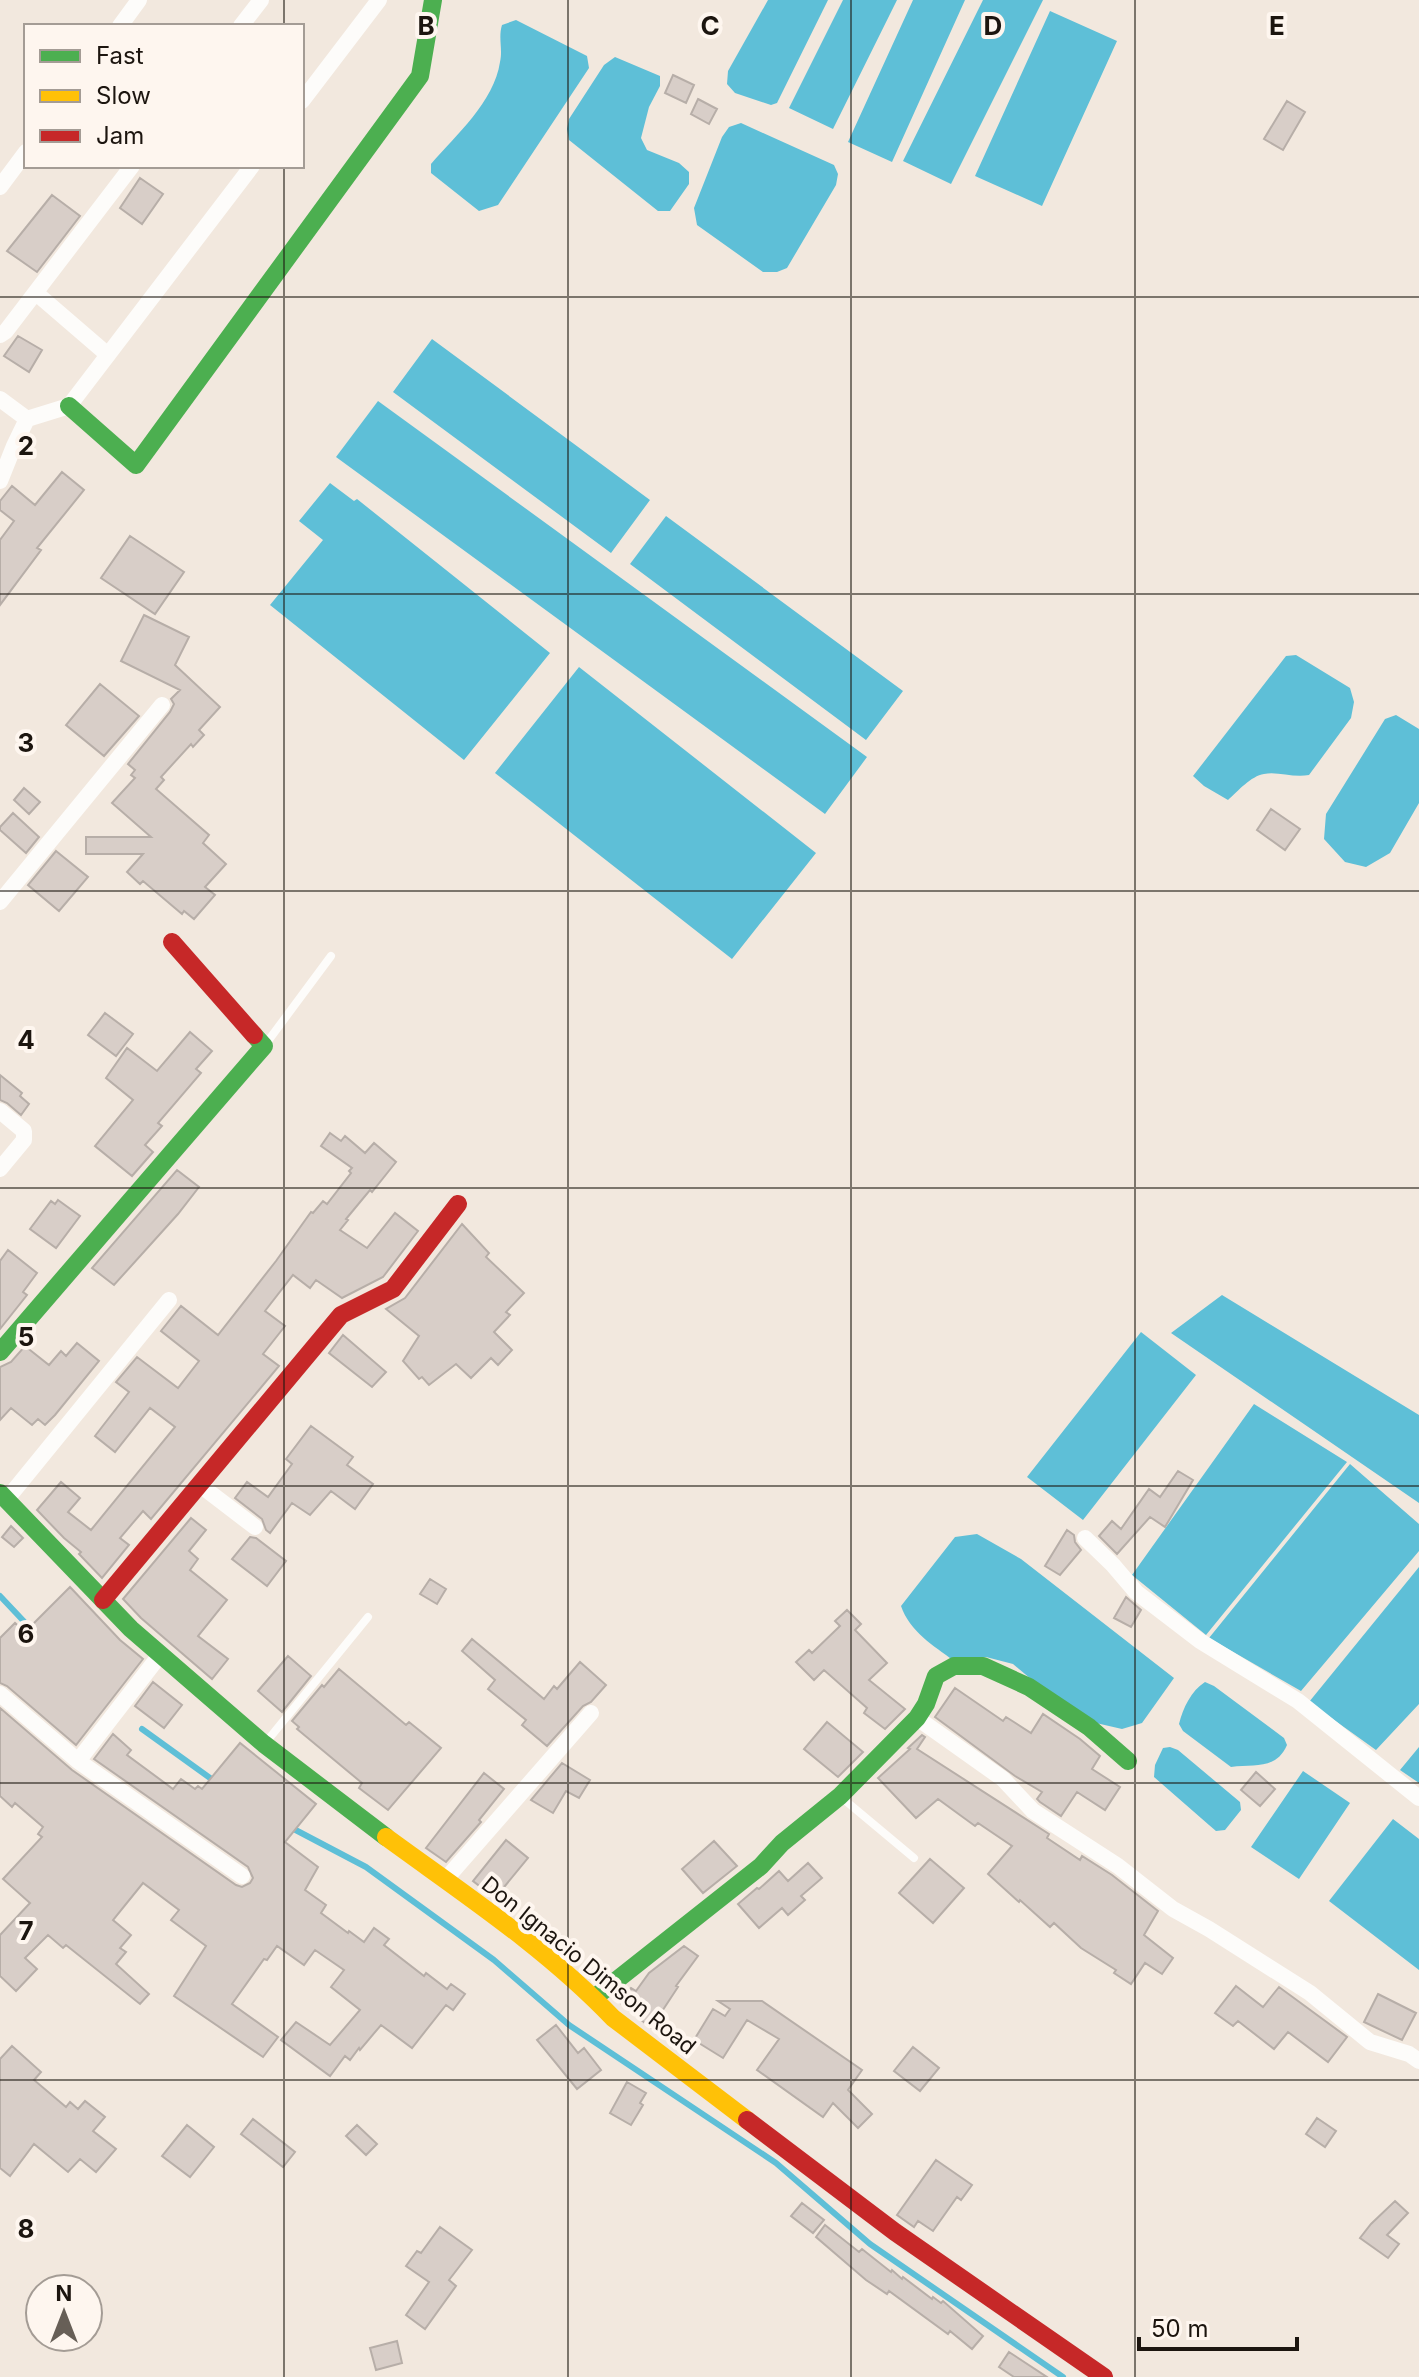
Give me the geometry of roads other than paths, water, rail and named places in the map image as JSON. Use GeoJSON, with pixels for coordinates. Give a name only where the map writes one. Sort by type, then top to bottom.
{"type":"FeatureCollection","features":[{"type":"Feature","properties":{"kind":"street"},"geometry":{"type":"LineString","coordinates":[[121,24],[139,0]]}},
{"type":"Feature","properties":{"kind":"street"},"geometry":{"type":"LineString","coordinates":[[243,24],[261,0]]}},
{"type":"Feature","properties":{"kind":"street"},"geometry":{"type":"LineString","coordinates":[[304,95],[379,0]]}},
{"type":"Feature","properties":{"kind":"street"},"geometry":{"type":"LineString","coordinates":[[69,406],[136,465],[420,76],[433,0]]}},
{"type":"Feature","properties":{"kind":"street"},"geometry":{"type":"LineString","coordinates":[[0,187],[24,155]]}},
{"type":"Feature","properties":{"kind":"street"},"geometry":{"type":"LineString","coordinates":[[0,335],[36,293],[130,168]]}},
{"type":"Feature","properties":{"kind":"street"},"geometry":{"type":"LineString","coordinates":[[0,481],[27,419],[69,406],[250,168]]}},
{"type":"Feature","properties":{"kind":"street"},"geometry":{"type":"LineString","coordinates":[[36,293],[108,355]]}},
{"type":"Feature","properties":{"kind":"street"},"geometry":{"type":"LineString","coordinates":[[0,399],[27,419]]}},
{"type":"Feature","properties":{"kind":"street"},"geometry":{"type":"LineString","coordinates":[[0,902],[162,705]]}},
{"type":"Feature","properties":{"kind":"street"},"geometry":{"type":"LineString","coordinates":[[0,1352],[264,1046],[172,942]]}},
{"type":"Feature","properties":{"kind":"street"},"geometry":{"type":"LineString","coordinates":[[0,1111],[24,1131],[24,1140],[0,1169]]}},
{"type":"Feature","properties":{"kind":"street"},"geometry":{"type":"LineString","coordinates":[[103,1600],[341,1315],[393,1289],[458,1204]]}},
{"type":"Feature","properties":{"kind":"street"},"geometry":{"type":"LineString","coordinates":[[3,1496],[169,1300]]}},
{"type":"Feature","properties":{"kind":"street"},"geometry":{"type":"LineString","coordinates":[[200,1485],[255,1527]]}},
{"type":"Feature","properties":{"kind":"street","name":"Don Ignacio Dimson Road"},"geometry":{"type":"LineString","coordinates":[[3,1496],[160,1655],[264,1744],[336,1801],[524,1937],[613,2018],[883,2224],[1104,2377]]}},
{"type":"Feature","properties":{"kind":"street"},"geometry":{"type":"LineString","coordinates":[[1085,1538],[1136,1592],[1200,1641],[1298,1701],[1419,1798]]}},
{"type":"Feature","properties":{"kind":"street"},"geometry":{"type":"LineString","coordinates":[[78,1761],[160,1655]]}},
{"type":"Feature","properties":{"kind":"street"},"geometry":{"type":"LineString","coordinates":[[594,1998],[761,1866],[782,1843],[840,1796],[917,1718],[926,1704],[936,1676],[954,1666],[983,1666],[1029,1687],[1089,1727],[1128,1761]]}},
{"type":"Feature","properties":{"kind":"street"},"geometry":{"type":"LineString","coordinates":[[0,1694],[78,1761],[242,1876]]}},
{"type":"Feature","properties":{"kind":"street"},"geometry":{"type":"LineString","coordinates":[[445,1880],[591,1713]]}},
{"type":"Feature","properties":{"kind":"street"},"geometry":{"type":"LineString","coordinates":[[917,1718],[1003,1779],[1033,1811],[1118,1866],[1173,1909],[1310,1993],[1370,2042],[1409,2054],[1419,2061]]}},
{"type":"Feature","properties":{"kind":"lane"},"geometry":{"type":"LineString","coordinates":[[264,1046],[331,956]]}},
{"type":"Feature","properties":{"kind":"lane"},"geometry":{"type":"LineString","coordinates":[[264,1744],[368,1617]]}},
{"type":"Feature","properties":{"kind":"lane"},"geometry":{"type":"LineString","coordinates":[[840,1796],[914,1858]]}},
{"type":"Feature","properties":{"kind":"water"},"geometry":{"type":"Polygon","coordinates":[[[768,0],[828,0],[777,103],[771,105],[735,93],[727,84],[728,71],[768,0]]]}},
{"type":"Feature","properties":{"kind":"water"},"geometry":{"type":"Polygon","coordinates":[[[843,0],[897,0],[833,129],[789,108],[843,0]]]}},
{"type":"Feature","properties":{"kind":"water"},"geometry":{"type":"Polygon","coordinates":[[[913,0],[965,0],[892,162],[848,142],[913,0]]]}},
{"type":"Feature","properties":{"kind":"water"},"geometry":{"type":"Polygon","coordinates":[[[983,0],[1043,0],[951,184],[903,161],[983,0]]]}},
{"type":"Feature","properties":{"kind":"water"},"geometry":{"type":"Polygon","coordinates":[[[1050,11],[1117,41],[1042,206],[975,176],[1050,11]]]}},
{"type":"Feature","properties":{"kind":"water"},"geometry":{"type":"Polygon","coordinates":[[[516,20],[587,56],[589,68],[498,205],[479,211],[431,173],[431,164],[473,117],[490,91],[500,62],[502,25],[516,20]]]}},
{"type":"Feature","properties":{"kind":"water"},"geometry":{"type":"Polygon","coordinates":[[[615,57],[660,76],[660,86],[649,107],[641,138],[647,150],[679,163],[689,172],[689,184],[670,211],[658,211],[569,140],[569,119],[604,65],[615,57]]]}},
{"type":"Feature","properties":{"kind":"water"},"geometry":{"type":"Polygon","coordinates":[[[741,123],[834,165],[838,174],[836,185],[787,268],[777,272],[763,272],[697,225],[694,208],[722,137],[729,127],[741,123]]]}},
{"type":"Feature","properties":{"kind":"water"},"geometry":{"type":"Polygon","coordinates":[[[432,339],[650,500],[611,553],[393,392],[432,339]]]}},
{"type":"Feature","properties":{"kind":"water"},"geometry":{"type":"Polygon","coordinates":[[[378,401],[867,757],[825,814],[336,457],[378,401]]]}},
{"type":"Feature","properties":{"kind":"water"},"geometry":{"type":"Polygon","coordinates":[[[330,483],[354,501],[357,499],[550,653],[464,760],[270,605],[323,540],[299,521],[330,483]]]}},
{"type":"Feature","properties":{"kind":"water"},"geometry":{"type":"Polygon","coordinates":[[[666,516],[903,691],[866,740],[630,564],[666,516]]]}},
{"type":"Feature","properties":{"kind":"water"},"geometry":{"type":"Polygon","coordinates":[[[1296,655],[1350,688],[1354,702],[1351,718],[1309,775],[1259,775],[1228,800],[1193,776],[1286,656],[1296,655]]]}},
{"type":"Feature","properties":{"kind":"water"},"geometry":{"type":"Polygon","coordinates":[[[579,667],[816,853],[732,959],[495,773],[579,667]]]}},
{"type":"Feature","properties":{"kind":"water"},"geometry":{"type":"Polygon","coordinates":[[[1396,715],[1419,729],[1419,803],[1390,853],[1366,867],[1345,862],[1324,839],[1326,814],[1385,719],[1396,715]]]}},
{"type":"Feature","properties":{"kind":"water"},"geometry":{"type":"Polygon","coordinates":[[[1222,1295],[1419,1415],[1419,1503],[1171,1333],[1222,1295]]]}},
{"type":"Feature","properties":{"kind":"water"},"geometry":{"type":"Polygon","coordinates":[[[1141,1332],[1196,1375],[1083,1520],[1027,1477],[1141,1332]]]}},
{"type":"Feature","properties":{"kind":"water"},"geometry":{"type":"Polygon","coordinates":[[[1254,1404],[1347,1462],[1206,1635],[1132,1575],[1254,1404]]]}},
{"type":"Feature","properties":{"kind":"water"},"geometry":{"type":"Polygon","coordinates":[[[1350,1464],[1419,1524],[1419,1551],[1301,1691],[1209,1638],[1350,1464]]]}},
{"type":"Feature","properties":{"kind":"water"},"geometry":{"type":"Polygon","coordinates":[[[977,1534],[1021,1559],[1174,1678],[1142,1723],[1122,1729],[1096,1723],[1043,1689],[1013,1664],[986,1657],[954,1661],[916,1631],[901,1606],[955,1537],[977,1534]]]}},
{"type":"Feature","properties":{"kind":"water"},"geometry":{"type":"Polygon","coordinates":[[[1419,1567],[1419,1704],[1376,1750],[1309,1702],[1419,1567]]]}},
{"type":"Feature","properties":{"kind":"water"},"geometry":{"type":"Polygon","coordinates":[[[1205,1682],[1284,1738],[1287,1745],[1277,1759],[1264,1764],[1231,1767],[1183,1731],[1179,1724],[1185,1706],[1205,1682]]]}},
{"type":"Feature","properties":{"kind":"water"},"geometry":{"type":"Polygon","coordinates":[[[1419,1747],[1419,1783],[1400,1770],[1419,1747]]]}},
{"type":"Feature","properties":{"kind":"water"},"geometry":{"type":"Polygon","coordinates":[[[1163,1748],[1178,1750],[1240,1802],[1241,1810],[1225,1830],[1216,1831],[1154,1777],[1155,1765],[1163,1748]]]}},
{"type":"Feature","properties":{"kind":"water"},"geometry":{"type":"Polygon","coordinates":[[[1303,1771],[1350,1803],[1299,1879],[1251,1847],[1303,1771]]]}},
{"type":"Feature","properties":{"kind":"water"},"geometry":{"type":"Polygon","coordinates":[[[1393,1819],[1419,1839],[1419,1970],[1329,1901],[1393,1819]]]}},
{"type":"Feature","properties":{"kind":"waterway"},"geometry":{"type":"LineString","coordinates":[[0,1596],[33,1631]]}},
{"type":"Feature","properties":{"kind":"waterway"},"geometry":{"type":"LineString","coordinates":[[142,1729],[217,1783]]}},
{"type":"Feature","properties":{"kind":"waterway"},"geometry":{"type":"LineString","coordinates":[[288,1826],[366,1867],[494,1960],[569,2025],[776,2163],[870,2244],[1063,2377]]}}]}
